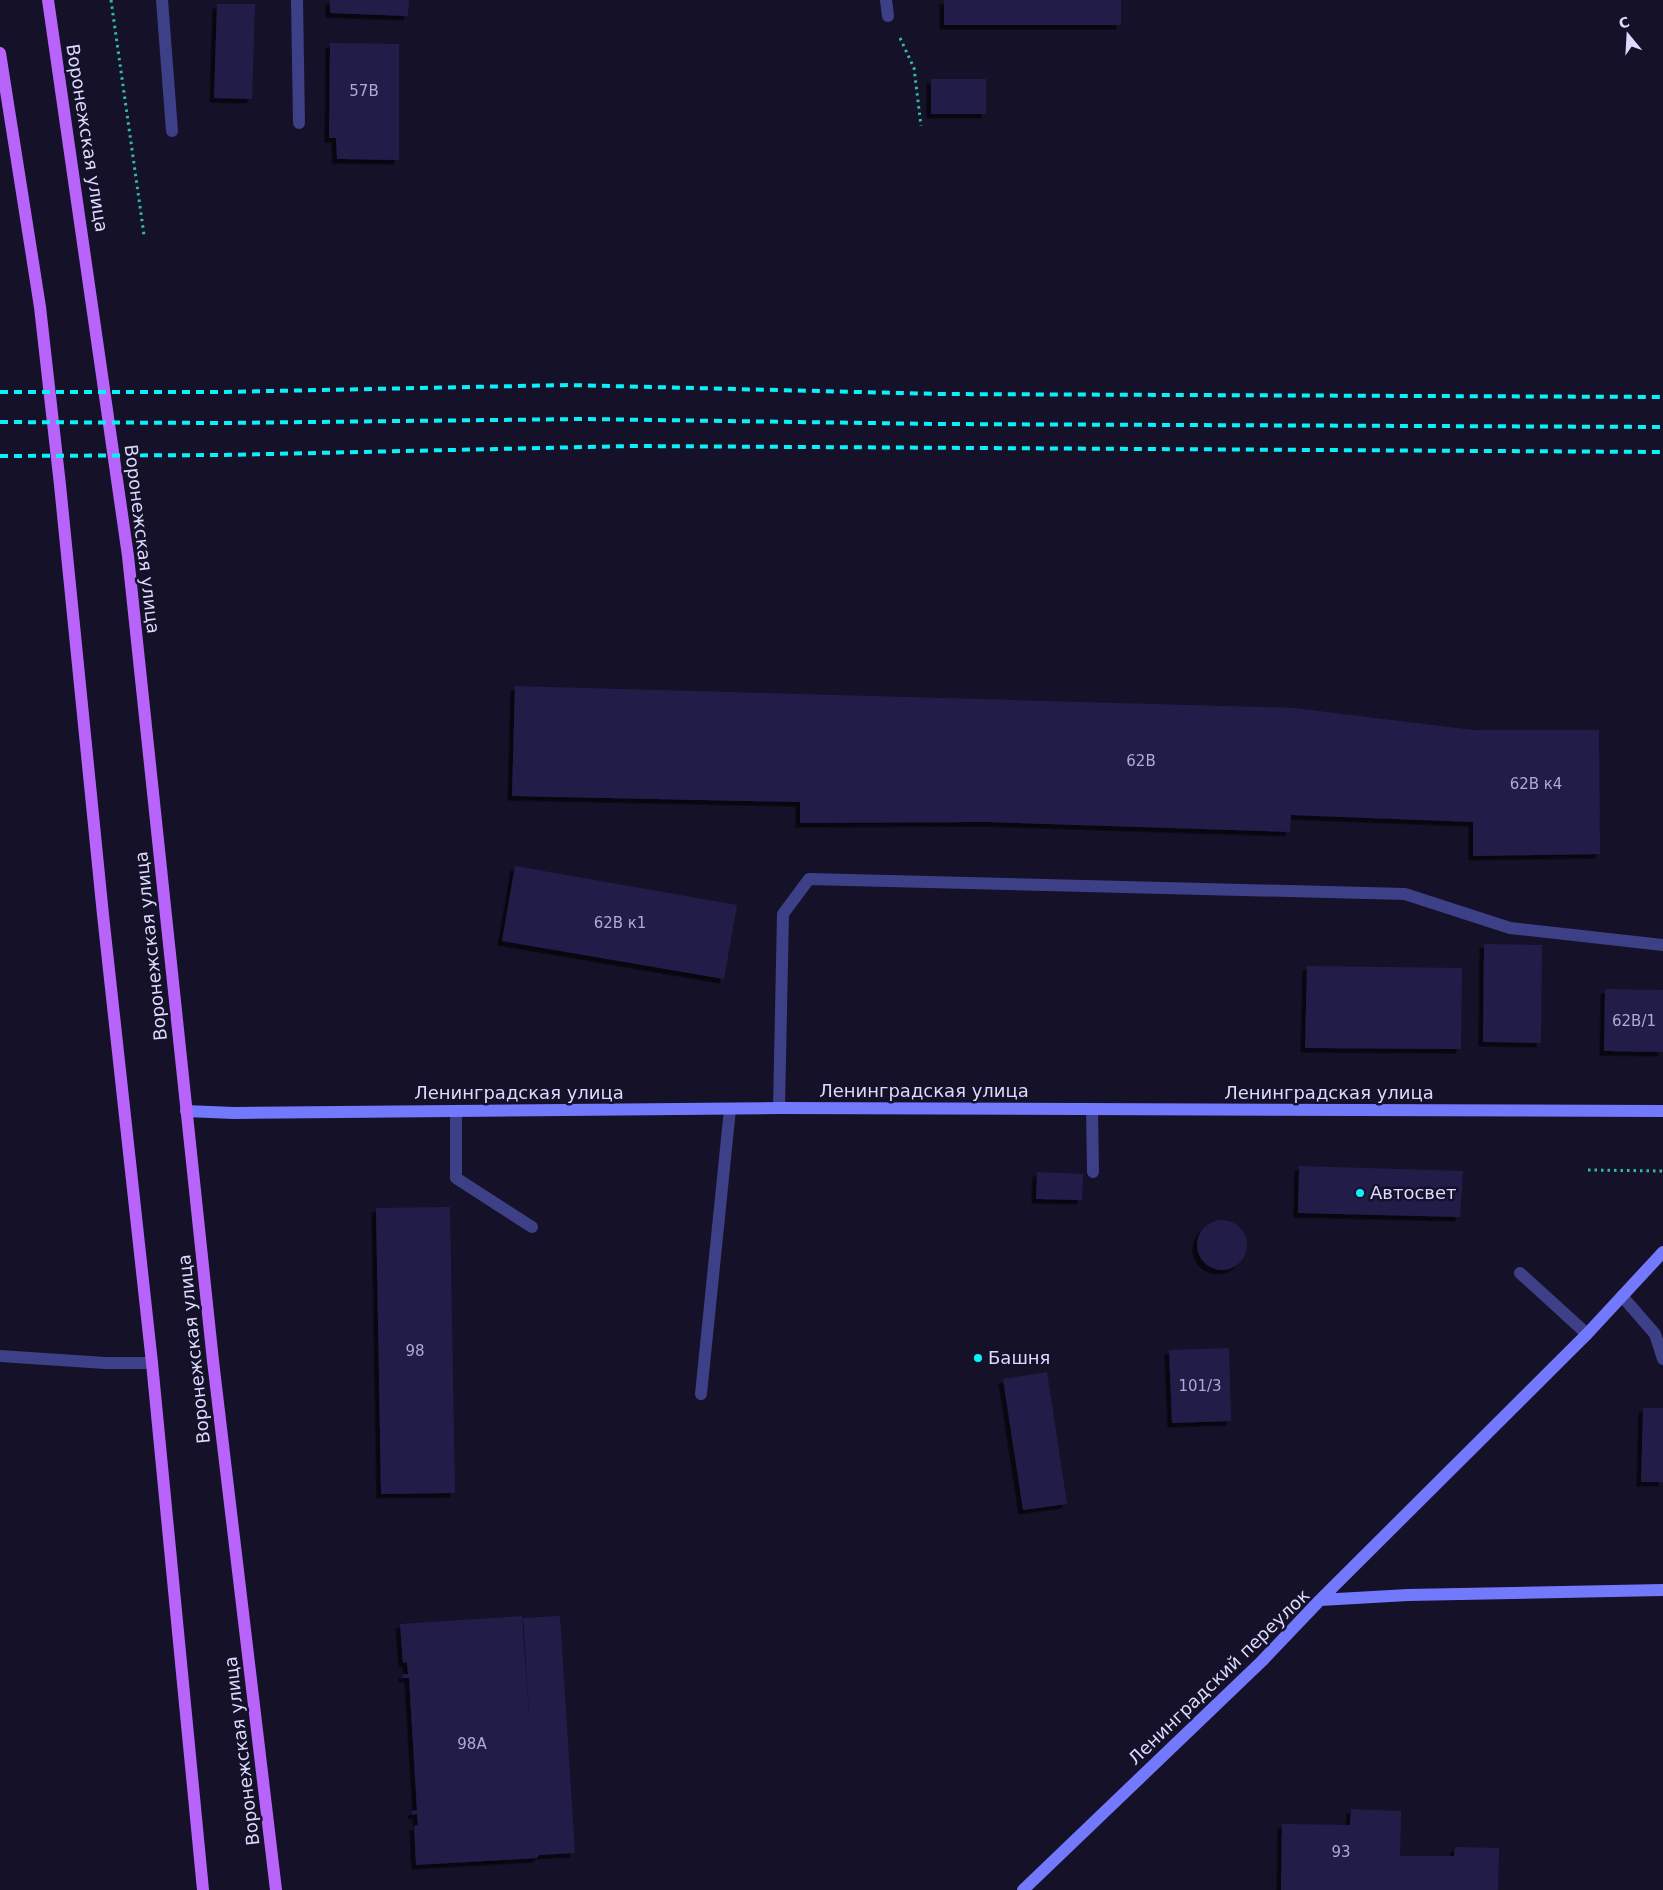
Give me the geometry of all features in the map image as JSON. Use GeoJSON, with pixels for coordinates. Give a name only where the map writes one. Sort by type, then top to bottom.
{"type":"FeatureCollection","features":[{"type":"Feature","properties":{"kind":"main road","name":"Воронежская улица"},"geometry":{"type":"LineString","coordinates":[[48,0],[128,556],[212,1361],[276,1890]]}},
{"type":"Feature","properties":{"kind":"main road"},"geometry":{"type":"LineString","coordinates":[[0,53],[40,307],[152,1363],[203,1890]]}},
{"type":"Feature","properties":{"kind":"street","name":"Ленинградская улица"},"geometry":{"type":"LineString","coordinates":[[186,1111],[234,1113],[779,1108],[1663,1111]]}},
{"type":"Feature","properties":{"kind":"street"},"geometry":{"type":"LineString","coordinates":[[1320,1600],[1587,1334],[1663,1252]]}},
{"type":"Feature","properties":{"kind":"street","name":"Ленинградский переулок"},"geometry":{"type":"LineString","coordinates":[[1022,1890],[1262,1661],[1320,1600],[1408,1595],[1663,1590]]}},
{"type":"Feature","properties":{"kind":"lane"},"geometry":{"type":"LineString","coordinates":[[162,0],[172,132]]}},
{"type":"Feature","properties":{"kind":"lane"},"geometry":{"type":"LineString","coordinates":[[297,0],[299,123]]}},
{"type":"Feature","properties":{"kind":"lane"},"geometry":{"type":"LineString","coordinates":[[886,0],[888,16]]}},
{"type":"Feature","properties":{"kind":"lane"},"geometry":{"type":"LineString","coordinates":[[779,1108],[783,914],[810,878],[1405,894],[1510,928],[1663,945]]}},
{"type":"Feature","properties":{"kind":"lane"},"geometry":{"type":"LineString","coordinates":[[701,1394],[730,1109]]}},
{"type":"Feature","properties":{"kind":"lane"},"geometry":{"type":"LineString","coordinates":[[1092,1110],[1094,1172]]}},
{"type":"Feature","properties":{"kind":"lane"},"geometry":{"type":"LineString","coordinates":[[456,1111],[456,1178],[532,1226]]}},
{"type":"Feature","properties":{"kind":"lane"},"geometry":{"type":"LineString","coordinates":[[1520,1273],[1587,1334]]}},
{"type":"Feature","properties":{"kind":"lane"},"geometry":{"type":"LineString","coordinates":[[1622,1296],[1656,1334],[1663,1359]]}},
{"type":"Feature","properties":{"kind":"lane"},"geometry":{"type":"LineString","coordinates":[[0,1356],[105,1363],[152,1363]]}},
{"type":"Feature","properties":{"kind":"path"},"geometry":{"type":"LineString","coordinates":[[112,0],[144,235]]}},
{"type":"Feature","properties":{"kind":"path"},"geometry":{"type":"LineString","coordinates":[[888,16],[906,47],[914,68],[921,126]]}},
{"type":"Feature","properties":{"kind":"path"},"geometry":{"type":"LineString","coordinates":[[1588,1170],[1663,1172]]}},
{"type":"Feature","properties":{"kind":"building"},"geometry":{"type":"Polygon","coordinates":[[[330,0],[409,0],[408,16],[330,13],[330,0]]]}},
{"type":"Feature","properties":{"kind":"building"},"geometry":{"type":"Polygon","coordinates":[[[944,0],[1121,0],[1121,25],[944,25],[944,0]]]}},
{"type":"Feature","properties":{"kind":"building"},"geometry":{"type":"Polygon","coordinates":[[[217,4],[255,4],[252,99],[214,98],[217,4]]]}},
{"type":"Feature","properties":{"kind":"building"},"geometry":{"type":"Polygon","coordinates":[[[330,43],[399,44],[399,160],[337,159],[336,138],[329,138],[330,43]]]}},
{"type":"Feature","properties":{"kind":"building"},"geometry":{"type":"Polygon","coordinates":[[[931,79],[986,79],[986,114],[931,114],[931,79]]]}},
{"type":"Feature","properties":{"kind":"building"},"geometry":{"type":"Polygon","coordinates":[[[515,686],[1294,708],[1473,730],[1599,730],[1600,854],[1473,856],[1473,822],[1291,815],[1290,832],[988,822],[800,823],[800,802],[512,796],[515,686]]]}},
{"type":"Feature","properties":{"kind":"building"},"geometry":{"type":"Polygon","coordinates":[[[515,866],[737,905],[724,979],[502,941],[515,866]]]}},
{"type":"Feature","properties":{"kind":"building"},"geometry":{"type":"Polygon","coordinates":[[[1484,944],[1542,945],[1541,1043],[1483,1042],[1484,944]]]}},
{"type":"Feature","properties":{"kind":"building"},"geometry":{"type":"Polygon","coordinates":[[[1307,966],[1462,968],[1461,1049],[1305,1048],[1307,966]]]}},
{"type":"Feature","properties":{"kind":"building"},"geometry":{"type":"Polygon","coordinates":[[[1605,989],[1663,990],[1663,1052],[1604,1051],[1605,989]]]}},
{"type":"Feature","properties":{"kind":"building"},"geometry":{"type":"Polygon","coordinates":[[[1299,1166],[1463,1171],[1460,1217],[1298,1213],[1299,1166]]]}},
{"type":"Feature","properties":{"kind":"building"},"geometry":{"type":"Polygon","coordinates":[[[1037,1172],[1083,1174],[1082,1200],[1036,1199],[1037,1172]]]}},
{"type":"Feature","properties":{"kind":"building"},"geometry":{"type":"Polygon","coordinates":[[[450,1207],[455,1493],[381,1494],[376,1208],[450,1207]]]}},
{"type":"Feature","properties":{"kind":"building"},"geometry":{"type":"Polygon","coordinates":[[[1222,1220],[1240,1227],[1247,1245],[1240,1263],[1222,1270],[1204,1263],[1197,1245],[1204,1227],[1222,1220]]]}},
{"type":"Feature","properties":{"kind":"building"},"geometry":{"type":"Polygon","coordinates":[[[1229,1348],[1231,1421],[1172,1423],[1169,1350],[1229,1348]]]}},
{"type":"Feature","properties":{"kind":"building"},"geometry":{"type":"Polygon","coordinates":[[[1047,1372],[1067,1504],[1023,1510],[1003,1379],[1047,1372]]]}},
{"type":"Feature","properties":{"kind":"building"},"geometry":{"type":"Polygon","coordinates":[[[1643,1408],[1663,1408],[1663,1482],[1641,1482],[1643,1408]]]}},
{"type":"Feature","properties":{"kind":"building"},"geometry":{"type":"Polygon","coordinates":[[[522,1616],[531,1742],[523,1618],[560,1616],[575,1853],[539,1855],[537,1858],[416,1865],[414,1826],[418,1825],[417,1814],[412,1815],[412,1811],[417,1810],[409,1678],[403,1678],[403,1674],[408,1674],[407,1662],[403,1663],[400,1624],[522,1616]]]}},
{"type":"Feature","properties":{"kind":"building"},"geometry":{"type":"Polygon","coordinates":[[[1351,1809],[1401,1811],[1400,1856],[1454,1856],[1455,1847],[1499,1848],[1498,1890],[1281,1890],[1282,1824],[1350,1825],[1351,1809]]]}},
{"type":"Feature","properties":{"kind":"railway"},"geometry":{"type":"LineString","coordinates":[[0,392],[222,392],[568,385],[942,394],[1663,397]]}},
{"type":"Feature","properties":{"kind":"railway"},"geometry":{"type":"LineString","coordinates":[[0,422],[221,423],[584,419],[939,424],[1663,427]]}},
{"type":"Feature","properties":{"kind":"railway"},"geometry":{"type":"LineString","coordinates":[[0,456],[224,455],[632,446],[1663,452]]}},
{"type":"Feature","properties":{"kind":"place","name":"Автосвет"},"geometry":{"type":"Point","coordinates":[1360,1193]}},
{"type":"Feature","properties":{"kind":"place","name":"Башня"},"geometry":{"type":"Point","coordinates":[978,1358]}}]}
